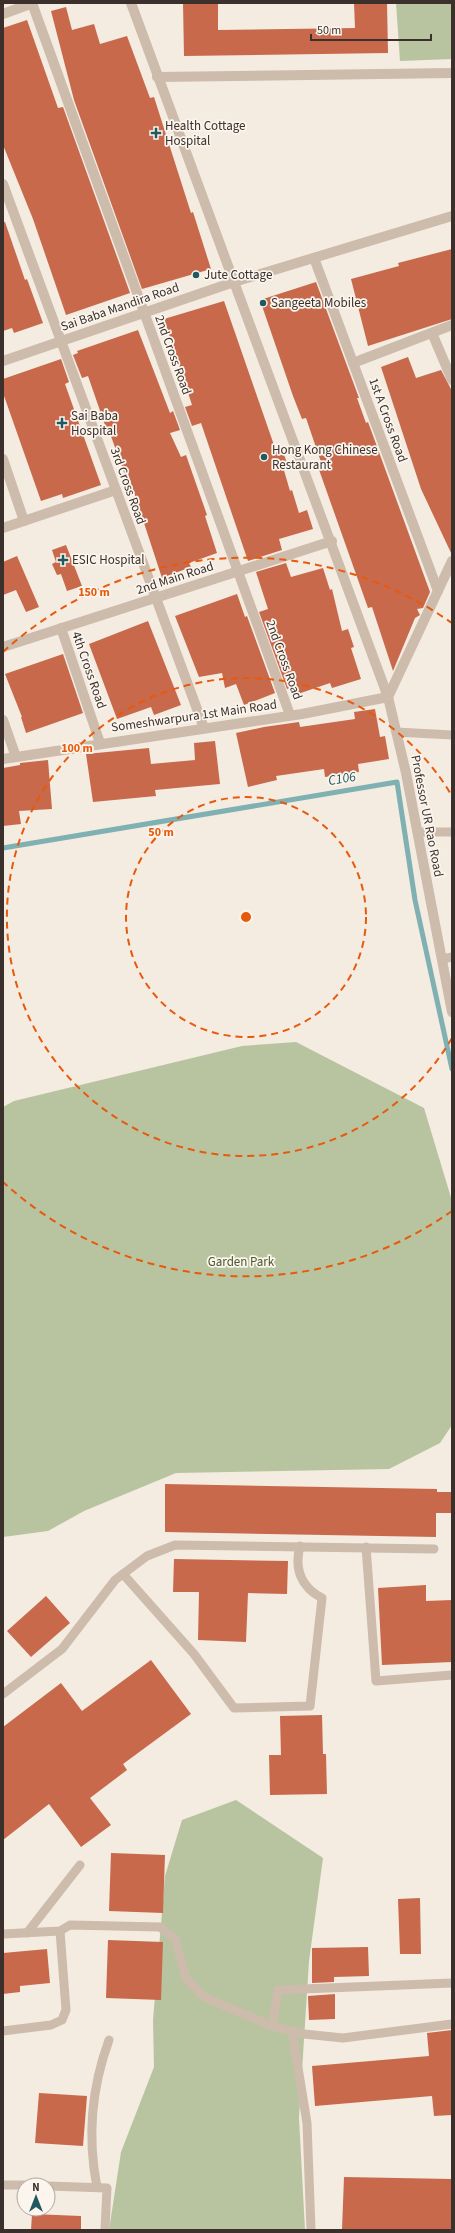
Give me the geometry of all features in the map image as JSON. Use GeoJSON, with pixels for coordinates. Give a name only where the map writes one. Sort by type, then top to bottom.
{"type":"FeatureCollection","features":[{"type":"Feature","properties":{"kind":"street"},"geometry":{"type":"LineString","coordinates":[[3,14],[32,3]]}},
{"type":"Feature","properties":{"kind":"street","name":"2nd Cross Road"},"geometry":{"type":"LineString","coordinates":[[32,3],[290,715]]}},
{"type":"Feature","properties":{"kind":"street","name":"Professor UR Rao Road"},"geometry":{"type":"LineString","coordinates":[[131,3],[157,77],[332,541],[388,697],[447,958],[452,1012]]}},
{"type":"Feature","properties":{"kind":"street"},"geometry":{"type":"LineString","coordinates":[[157,77],[452,73]]}},
{"type":"Feature","properties":{"kind":"street","name":"3rd Cross Road"},"geometry":{"type":"LineString","coordinates":[[3,184],[204,728]]}},
{"type":"Feature","properties":{"kind":"street","name":"Sai Baba Mandira Road"},"geometry":{"type":"LineString","coordinates":[[3,361],[144,311],[452,216]]}},
{"type":"Feature","properties":{"kind":"street","name":"1st A Cross Road"},"geometry":{"type":"LineString","coordinates":[[314,258],[438,591]]}},
{"type":"Feature","properties":{"kind":"street"},"geometry":{"type":"LineString","coordinates":[[353,363],[452,325]]}},
{"type":"Feature","properties":{"kind":"street"},"geometry":{"type":"LineString","coordinates":[[432,333],[452,380]]}},
{"type":"Feature","properties":{"kind":"street"},"geometry":{"type":"LineString","coordinates":[[3,459],[24,521]]}},
{"type":"Feature","properties":{"kind":"street"},"geometry":{"type":"LineString","coordinates":[[3,528],[116,490]]}},
{"type":"Feature","properties":{"kind":"street","name":"2nd Main Road"},"geometry":{"type":"LineString","coordinates":[[3,647],[332,541]]}},
{"type":"Feature","properties":{"kind":"street"},"geometry":{"type":"LineString","coordinates":[[388,697],[452,561]]}},
{"type":"Feature","properties":{"kind":"street","name":"4th Cross Road"},"geometry":{"type":"LineString","coordinates":[[61,628],[100,743]]}},
{"type":"Feature","properties":{"kind":"street","name":"Someshwarpura 1st Main Road"},"geometry":{"type":"LineString","coordinates":[[3,759],[290,715],[388,697]]}},
{"type":"Feature","properties":{"kind":"street"},"geometry":{"type":"LineString","coordinates":[[3,720],[16,757]]}},
{"type":"Feature","properties":{"kind":"lane"},"geometry":{"type":"LineString","coordinates":[[396,732],[452,735]]}},
{"type":"Feature","properties":{"kind":"lane"},"geometry":{"type":"LineString","coordinates":[[418,832],[452,832]]}},
{"type":"Feature","properties":{"kind":"lane"},"geometry":{"type":"LineString","coordinates":[[3,1694],[62,1649],[115,1580],[147,1556],[175,1546],[300,1546],[434,1549]]}},
{"type":"Feature","properties":{"kind":"lane"},"geometry":{"type":"LineString","coordinates":[[123,1574],[194,1654],[234,1708],[310,1706],[322,1598],[308,1589],[299,1574],[297,1565],[300,1546]]}},
{"type":"Feature","properties":{"kind":"lane"},"geometry":{"type":"LineString","coordinates":[[366,1547],[376,1681],[452,1675]]}},
{"type":"Feature","properties":{"kind":"lane"},"geometry":{"type":"LineString","coordinates":[[27,1933],[80,1865]]}},
{"type":"Feature","properties":{"kind":"lane"},"geometry":{"type":"LineString","coordinates":[[3,1934],[60,1931],[70,1925],[160,1926],[171,1934],[175,1940],[182,1970],[197,1992],[212,2001],[272,2026],[304,2034],[344,2038],[452,2024]]}},
{"type":"Feature","properties":{"kind":"lane"},"geometry":{"type":"LineString","coordinates":[[3,2031],[51,2026],[62,2020],[66,2010],[60,1931]]}},
{"type":"Feature","properties":{"kind":"lane"},"geometry":{"type":"LineString","coordinates":[[272,2026],[278,1990],[452,1982]]}},
{"type":"Feature","properties":{"kind":"lane"},"geometry":{"type":"LineString","coordinates":[[292,2031],[307,2123],[311,2230]]}},
{"type":"Feature","properties":{"kind":"lane"},"geometry":{"type":"LineString","coordinates":[[97,2187],[93,2166],[90,2123],[96,2081],[109,2040]]}},
{"type":"Feature","properties":{"kind":"lane"},"geometry":{"type":"LineString","coordinates":[[3,2185],[16,2185]]}},
{"type":"Feature","properties":{"kind":"lane"},"geometry":{"type":"LineString","coordinates":[[56,2186],[107,2188],[105,2230]]}},
{"type":"Feature","properties":{"kind":"green space"},"geometry":{"type":"Polygon","coordinates":[[[396,3],[452,3],[452,59],[400,61],[396,3]]]}},
{"type":"Feature","properties":{"kind":"green space","name":"Garden Park"},"geometry":{"type":"Polygon","coordinates":[[[296,1042],[424,1108],[452,1201],[452,1425],[440,1443],[389,1469],[176,1473],[84,1511],[48,1531],[3,1537],[3,1107],[14,1101],[242,1046],[296,1042]]]}},
{"type":"Feature","properties":{"kind":"green space"},"geometry":{"type":"Polygon","coordinates":[[[236,1800],[323,1858],[309,1961],[299,2118],[305,2230],[109,2230],[121,2152],[154,2067],[153,2020],[165,1876],[182,1820],[236,1800]]]}},
{"type":"Feature","properties":{"kind":"building"},"geometry":{"type":"Polygon","coordinates":[[[183,3],[218,3],[218,30],[355,28],[354,3],[387,3],[388,53],[184,56],[183,3]]]}},
{"type":"Feature","properties":{"kind":"building"},"geometry":{"type":"Polygon","coordinates":[[[66,7],[72,30],[94,24],[100,44],[127,36],[150,98],[154,97],[191,213],[193,212],[211,269],[142,289],[74,100],[51,11],[66,7]]]}},
{"type":"Feature","properties":{"kind":"building"},"geometry":{"type":"Polygon","coordinates":[[[27,20],[58,108],[63,107],[130,293],[66,315],[33,219],[3,145],[3,28],[27,20]]]}},
{"type":"Feature","properties":{"kind":"building"},"geometry":{"type":"Polygon","coordinates":[[[3,222],[5,222],[25,280],[27,279],[43,323],[14,333],[12,328],[3,331],[3,222]]]}},
{"type":"Feature","properties":{"kind":"building"},"geometry":{"type":"Polygon","coordinates":[[[452,249],[452,319],[368,346],[351,279],[399,266],[398,263],[452,249]]]}},
{"type":"Feature","properties":{"kind":"building"},"geometry":{"type":"Polygon","coordinates":[[[316,282],[359,398],[357,398],[366,423],[368,422],[430,592],[423,608],[417,609],[420,615],[415,618],[393,671],[372,607],[368,608],[317,464],[321,462],[306,418],[302,419],[293,396],[260,300],[316,282]]]}},
{"type":"Feature","properties":{"kind":"building"},"geometry":{"type":"Polygon","coordinates":[[[224,301],[275,448],[281,446],[288,466],[283,467],[290,491],[292,490],[299,513],[307,510],[313,529],[279,539],[282,550],[248,561],[201,423],[192,426],[185,407],[192,405],[164,319],[224,301]]]}},
{"type":"Feature","properties":{"kind":"building"},"geometry":{"type":"Polygon","coordinates":[[[138,330],[170,413],[173,411],[180,430],[170,433],[181,457],[186,455],[207,515],[205,516],[217,553],[189,563],[191,567],[162,578],[128,474],[125,475],[108,428],[106,428],[88,376],[82,378],[73,355],[78,353],[77,351],[138,330]]]}},
{"type":"Feature","properties":{"kind":"building"},"geometry":{"type":"Polygon","coordinates":[[[408,357],[416,378],[441,370],[452,391],[452,555],[421,489],[381,367],[408,357]]]}},
{"type":"Feature","properties":{"kind":"building"},"geometry":{"type":"Polygon","coordinates":[[[61,359],[69,382],[65,384],[101,485],[63,498],[62,494],[41,501],[3,393],[3,379],[61,359]]]}},
{"type":"Feature","properties":{"kind":"building"},"geometry":{"type":"Polygon","coordinates":[[[66,545],[82,586],[67,591],[61,574],[57,575],[52,564],[56,562],[52,550],[66,545]]]}},
{"type":"Feature","properties":{"kind":"building"},"geometry":{"type":"Polygon","coordinates":[[[17,556],[39,607],[26,612],[16,590],[3,595],[3,562],[17,556]]]}},
{"type":"Feature","properties":{"kind":"building"},"geometry":{"type":"Polygon","coordinates":[[[286,563],[291,577],[323,568],[330,590],[332,589],[342,631],[348,629],[354,647],[351,648],[361,679],[332,688],[330,683],[295,695],[293,687],[287,689],[259,612],[268,609],[256,572],[286,563]]]}},
{"type":"Feature","properties":{"kind":"building"},"geometry":{"type":"Polygon","coordinates":[[[237,594],[245,617],[247,616],[275,693],[244,705],[236,684],[225,688],[222,673],[199,677],[175,616],[237,594]]]}},
{"type":"Feature","properties":{"kind":"building"},"geometry":{"type":"Polygon","coordinates":[[[148,621],[181,705],[154,715],[151,707],[117,719],[89,644],[148,621]]]}},
{"type":"Feature","properties":{"kind":"building"},"geometry":{"type":"Polygon","coordinates":[[[63,654],[83,713],[26,733],[22,717],[5,674],[63,654]]]}},
{"type":"Feature","properties":{"kind":"building"},"geometry":{"type":"Polygon","coordinates":[[[375,709],[380,737],[385,736],[389,759],[358,764],[359,772],[325,777],[324,769],[276,776],[277,780],[248,787],[236,733],[299,722],[300,727],[355,719],[354,712],[375,709]]]}},
{"type":"Feature","properties":{"kind":"building"},"geometry":{"type":"Polygon","coordinates":[[[215,741],[220,784],[155,790],[156,796],[93,802],[86,754],[149,748],[151,764],[195,760],[194,743],[215,741]]]}},
{"type":"Feature","properties":{"kind":"building"},"geometry":{"type":"Polygon","coordinates":[[[48,760],[52,809],[19,811],[21,824],[3,826],[3,768],[20,765],[20,763],[48,760]]]}},
{"type":"Feature","properties":{"kind":"building"},"geometry":{"type":"Polygon","coordinates":[[[165,1484],[437,1489],[437,1492],[452,1492],[452,1513],[436,1513],[436,1537],[165,1532],[165,1484]]]}},
{"type":"Feature","properties":{"kind":"building"},"geometry":{"type":"Polygon","coordinates":[[[174,1559],[288,1561],[287,1594],[248,1593],[246,1642],[198,1640],[199,1592],[173,1592],[174,1559]]]}},
{"type":"Feature","properties":{"kind":"building"},"geometry":{"type":"Polygon","coordinates":[[[426,1585],[426,1601],[452,1600],[452,1662],[382,1665],[378,1588],[426,1585]]]}},
{"type":"Feature","properties":{"kind":"building"},"geometry":{"type":"Polygon","coordinates":[[[46,1596],[70,1623],[31,1657],[7,1631],[46,1596]]]}},
{"type":"Feature","properties":{"kind":"building"},"geometry":{"type":"Polygon","coordinates":[[[151,1660],[191,1714],[123,1764],[127,1770],[90,1798],[111,1825],[81,1847],[49,1804],[3,1840],[3,1727],[61,1683],[82,1711],[151,1660]]]}},
{"type":"Feature","properties":{"kind":"building"},"geometry":{"type":"Polygon","coordinates":[[[322,1715],[323,1754],[326,1754],[327,1794],[270,1795],[269,1755],[281,1755],[280,1716],[322,1715]]]}},
{"type":"Feature","properties":{"kind":"building"},"geometry":{"type":"Polygon","coordinates":[[[111,1853],[165,1855],[163,1913],[109,1911],[111,1853]]]}},
{"type":"Feature","properties":{"kind":"building"},"geometry":{"type":"Polygon","coordinates":[[[420,1898],[421,1954],[400,1954],[398,1899],[420,1898]]]}},
{"type":"Feature","properties":{"kind":"building"},"geometry":{"type":"Polygon","coordinates":[[[108,1940],[163,1942],[161,2000],[106,1998],[108,1940]]]}},
{"type":"Feature","properties":{"kind":"building"},"geometry":{"type":"Polygon","coordinates":[[[368,1947],[369,1976],[334,1977],[334,1982],[312,1983],[312,1948],[368,1947]]]}},
{"type":"Feature","properties":{"kind":"building"},"geometry":{"type":"Polygon","coordinates":[[[47,1949],[50,1983],[20,1986],[20,1992],[3,1994],[3,1953],[47,1949]]]}},
{"type":"Feature","properties":{"kind":"building"},"geometry":{"type":"Polygon","coordinates":[[[335,1994],[335,2019],[309,2020],[308,1996],[335,1994]]]}},
{"type":"Feature","properties":{"kind":"building"},"geometry":{"type":"Polygon","coordinates":[[[452,2030],[452,2115],[434,2116],[432,2096],[315,2106],[312,2066],[429,2056],[427,2033],[452,2030]]]}},
{"type":"Feature","properties":{"kind":"building"},"geometry":{"type":"Polygon","coordinates":[[[39,2093],[87,2096],[83,2146],[35,2143],[39,2093]]]}},
{"type":"Feature","properties":{"kind":"building"},"geometry":{"type":"Polygon","coordinates":[[[344,2177],[452,2179],[452,2230],[342,2230],[344,2177]]]}},
{"type":"Feature","properties":{"kind":"building"},"geometry":{"type":"Polygon","coordinates":[[[56,2215],[81,2216],[81,2230],[31,2230],[32,2217],[56,2217],[56,2215]]]}},
{"type":"Feature","properties":{"kind":"waterway","name":"C106"},"geometry":{"type":"LineString","coordinates":[[3,848],[397,782],[415,900],[452,1069]]}},
{"type":"Feature","properties":{"kind":"place","name":"Health Cottage Hospital"},"geometry":{"type":"Point","coordinates":[156,133]}},
{"type":"Feature","properties":{"kind":"place","name":"Jute Cottage"},"geometry":{"type":"Point","coordinates":[196,275]}},
{"type":"Feature","properties":{"kind":"place","name":"Sangeeta Mobiles"},"geometry":{"type":"Point","coordinates":[263,303]}},
{"type":"Feature","properties":{"kind":"place","name":"Sai Baba Hospital"},"geometry":{"type":"Point","coordinates":[62,423]}},
{"type":"Feature","properties":{"kind":"place","name":"Hong Kong Chinese Restaurant"},"geometry":{"type":"Point","coordinates":[264,457]}},
{"type":"Feature","properties":{"kind":"place","name":"ESIC Hospital"},"geometry":{"type":"Point","coordinates":[63,560]}}]}
